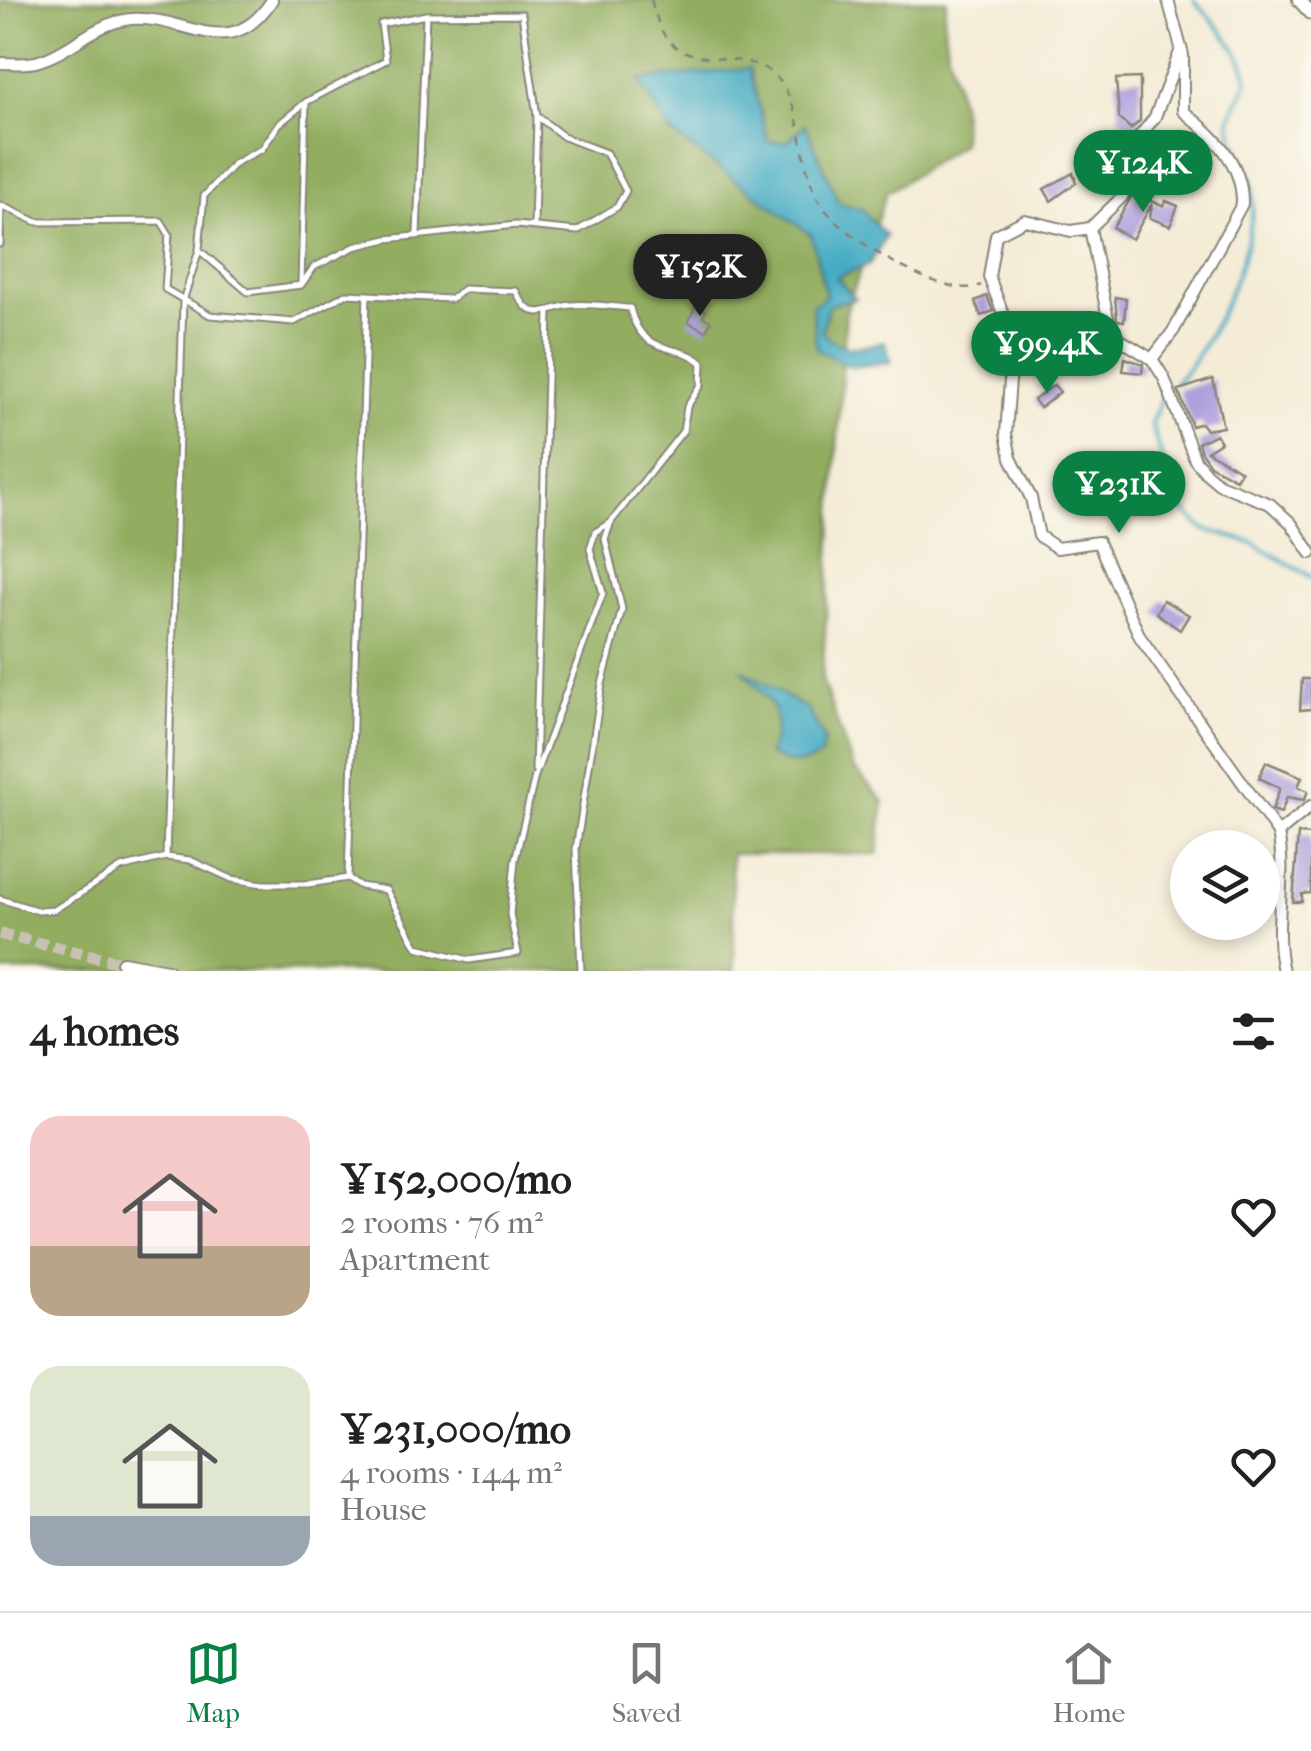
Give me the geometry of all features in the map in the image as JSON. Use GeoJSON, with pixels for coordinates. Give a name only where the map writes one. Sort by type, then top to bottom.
{"type":"FeatureCollection","features":[{"type":"Feature","properties":{"kind":"street"},"geometry":{"type":"LineString","coordinates":[[0,63],[37,62],[102,27],[129,19],[228,34],[244,28],[272,0]]}},
{"type":"Feature","properties":{"kind":"street"},"geometry":{"type":"LineString","coordinates":[[1152,360],[1174,330],[1242,204],[1242,188],[1232,161],[1209,132],[1183,110],[1181,48],[1168,0]]}},
{"type":"Feature","properties":{"kind":"street"},"geometry":{"type":"LineString","coordinates":[[1300,0],[1311,13]]}},
{"type":"Feature","properties":{"kind":"street"},"geometry":{"type":"LineString","coordinates":[[1181,48],[1155,117],[1131,147],[1130,182],[1122,198],[1090,228],[1071,231],[1025,220],[996,235],[989,277],[1013,339],[1006,402],[1008,446],[1031,498],[1039,536],[1056,548],[1098,542],[1140,637],[1276,830]]}},
{"type":"Feature","properties":{"kind":"street"},"geometry":{"type":"LineString","coordinates":[[1090,228],[1111,334],[1152,360],[1164,378],[1200,467],[1219,484],[1270,504],[1291,523],[1311,553]]}},
{"type":"Feature","properties":{"kind":"street"},"geometry":{"type":"LineString","coordinates":[[1280,831],[1311,806]]}},
{"type":"Feature","properties":{"kind":"street"},"geometry":{"type":"LineString","coordinates":[[1280,842],[1280,893]]}},
{"type":"Feature","properties":{"kind":"street"},"geometry":{"type":"LineString","coordinates":[[1278,940],[1283,971]]}},
{"type":"Feature","properties":{"kind":"street"},"geometry":{"type":"LineString","coordinates":[[123,963],[167,971]]}},
{"type":"Feature","properties":{"kind":"lane"},"geometry":{"type":"LineString","coordinates":[[166,858],[183,301],[199,250],[204,196],[235,163],[262,149],[279,124],[306,102],[386,60],[380,24],[426,15],[522,14],[537,116],[534,225]]}},
{"type":"Feature","properties":{"kind":"lane"},"geometry":{"type":"LineString","coordinates":[[416,234],[426,15]]}},
{"type":"Feature","properties":{"kind":"lane"},"geometry":{"type":"LineString","coordinates":[[301,285],[306,102]]}},
{"type":"Feature","properties":{"kind":"lane"},"geometry":{"type":"LineString","coordinates":[[199,250],[248,292],[301,285],[314,267],[354,247],[416,234],[534,225],[578,232],[618,207],[626,191],[606,153],[564,136],[537,116]]}},
{"type":"Feature","properties":{"kind":"lane"},"geometry":{"type":"LineString","coordinates":[[0,244],[1,205],[36,222],[161,221],[169,234],[165,289],[210,315],[294,322],[346,294],[451,299],[464,289],[516,291],[521,304],[549,313],[568,305],[630,308],[634,325],[645,336],[668,352],[696,357],[702,363],[701,385],[687,408],[683,432],[611,522],[595,532],[590,550],[603,593],[591,636],[573,669],[534,776],[515,860],[510,914],[518,953],[469,960],[417,947],[386,890],[360,886],[348,878],[308,884],[263,884],[232,879],[190,860],[166,858],[121,868],[54,910],[38,911],[0,899]]}},
{"type":"Feature","properties":{"kind":"lane"},"geometry":{"type":"LineString","coordinates":[[348,878],[366,296]]}},
{"type":"Feature","properties":{"kind":"lane"},"geometry":{"type":"LineString","coordinates":[[534,776],[549,313]]}},
{"type":"Feature","properties":{"kind":"lane"},"geometry":{"type":"LineString","coordinates":[[581,971],[576,849],[602,684],[622,610],[605,540],[611,522]]}},
{"type":"Feature","properties":{"kind":"path"},"geometry":{"type":"LineString","coordinates":[[651,0],[666,38],[681,50],[750,62],[778,78],[820,204],[864,244],[933,285],[978,288],[989,277]]}},
{"type":"Feature","properties":{"kind":"green space"},"geometry":{"type":"Polygon","coordinates":[[[0,0],[947,0],[945,35],[961,107],[961,144],[886,193],[846,312],[822,680],[853,767],[884,802],[878,854],[731,854],[735,971],[0,971],[0,0]]]}},
{"type":"Feature","properties":{"kind":"water"},"geometry":{"type":"Polygon","coordinates":[[[749,68],[768,141],[787,142],[805,124],[839,203],[862,209],[886,236],[869,265],[837,277],[855,299],[828,305],[822,332],[843,346],[885,342],[891,362],[852,367],[817,350],[812,306],[826,296],[811,235],[671,133],[639,80],[749,68]]]}},
{"type":"Feature","properties":{"kind":"water"},"geometry":{"type":"Polygon","coordinates":[[[741,669],[808,710],[824,739],[821,755],[794,764],[768,754],[776,717],[767,698],[741,669]]]}},
{"type":"Feature","properties":{"kind":"building"},"geometry":{"type":"Polygon","coordinates":[[[1140,78],[1140,121],[1131,129],[1119,118],[1116,79],[1140,78]]]}},
{"type":"Feature","properties":{"kind":"building"},"geometry":{"type":"Polygon","coordinates":[[[1073,173],[1076,183],[1051,201],[1044,189],[1073,173]]]}},
{"type":"Feature","properties":{"kind":"building"},"geometry":{"type":"Polygon","coordinates":[[[1133,194],[1164,206],[1166,201],[1178,206],[1170,226],[1150,218],[1152,204],[1132,239],[1113,228],[1133,194]]]}},
{"type":"Feature","properties":{"kind":"building"},"geometry":{"type":"Polygon","coordinates":[[[987,296],[993,311],[981,316],[975,301],[987,296]]]}},
{"type":"Feature","properties":{"kind":"building"},"geometry":{"type":"Polygon","coordinates":[[[1115,297],[1126,299],[1124,321],[1117,320],[1115,297]]]}},
{"type":"Feature","properties":{"kind":"building"},"geometry":{"type":"Polygon","coordinates":[[[696,306],[706,311],[703,317],[711,321],[706,331],[688,322],[696,306]]]}},
{"type":"Feature","properties":{"kind":"building"},"geometry":{"type":"Polygon","coordinates":[[[1125,358],[1143,364],[1142,373],[1123,371],[1125,358]]]}},
{"type":"Feature","properties":{"kind":"building"},"geometry":{"type":"Polygon","coordinates":[[[1213,379],[1223,427],[1206,430],[1201,423],[1192,426],[1178,390],[1213,379]]]}},
{"type":"Feature","properties":{"kind":"building"},"geometry":{"type":"Polygon","coordinates":[[[1054,385],[1060,392],[1040,408],[1034,400],[1054,385]]]}},
{"type":"Feature","properties":{"kind":"building"},"geometry":{"type":"Polygon","coordinates":[[[1216,434],[1221,442],[1207,451],[1241,471],[1236,479],[1210,465],[1201,452],[1198,443],[1216,434]]]}},
{"type":"Feature","properties":{"kind":"building"},"geometry":{"type":"Polygon","coordinates":[[[1163,600],[1189,615],[1180,630],[1156,613],[1163,600]]]}},
{"type":"Feature","properties":{"kind":"building"},"geometry":{"type":"Polygon","coordinates":[[[1302,679],[1311,679],[1311,709],[1300,710],[1302,679]]]}},
{"type":"Feature","properties":{"kind":"building"},"geometry":{"type":"Polygon","coordinates":[[[1266,762],[1302,777],[1298,787],[1308,791],[1304,800],[1287,797],[1281,813],[1272,810],[1280,788],[1259,778],[1266,762]]]}},
{"type":"Feature","properties":{"kind":"building"},"geometry":{"type":"Polygon","coordinates":[[[1298,834],[1311,835],[1311,893],[1302,894],[1302,902],[1293,902],[1298,834]]]}},
{"type":"Feature","properties":{"kind":"waterway"},"geometry":{"type":"LineString","coordinates":[[1176,383],[1205,342],[1232,288],[1250,230],[1253,204],[1251,181],[1230,122],[1247,76],[1229,40],[1194,0]]}},
{"type":"Feature","properties":{"kind":"waterway"},"geometry":{"type":"LineString","coordinates":[[1161,400],[1151,423],[1172,491],[1185,512],[1203,529],[1253,543],[1311,577]]}},
{"type":"Feature","properties":{"kind":"tunnel"},"geometry":{"type":"LineString","coordinates":[[0,934],[123,963]]}}]}
